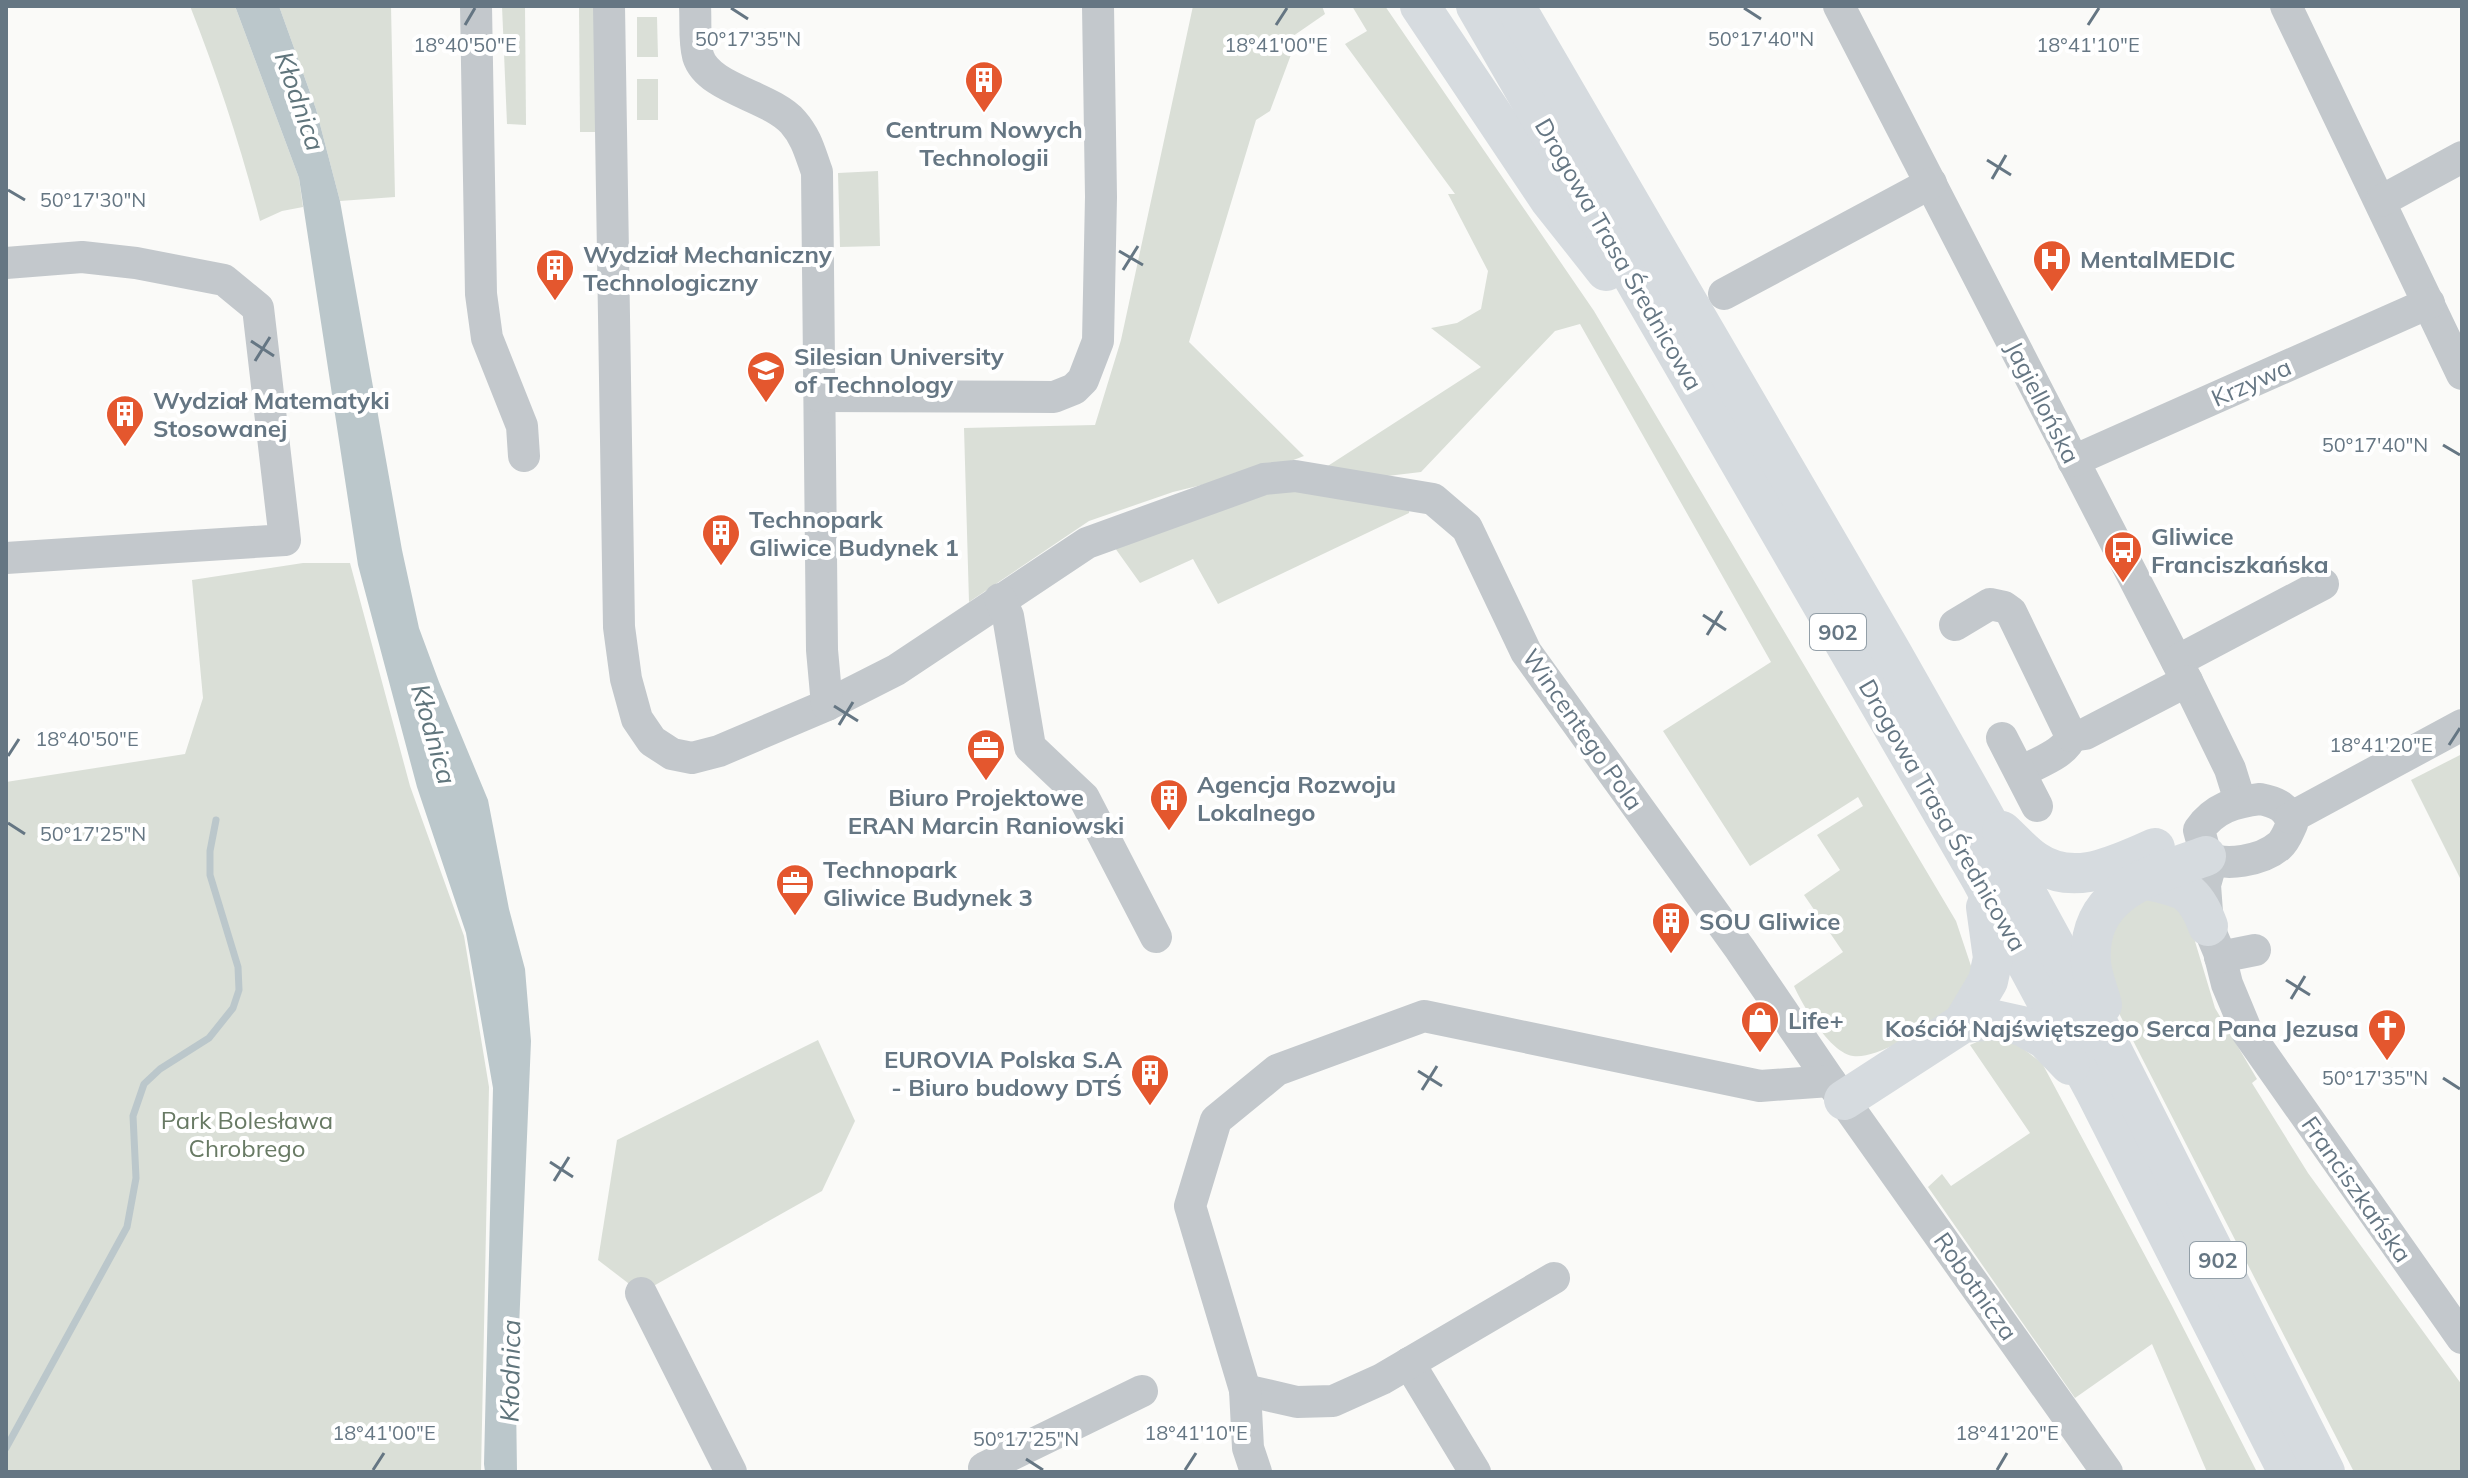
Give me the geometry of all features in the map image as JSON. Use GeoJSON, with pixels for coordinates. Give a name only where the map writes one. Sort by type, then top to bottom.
{"type":"FeatureCollection","features":[{"type":"Feature","properties":{"kind":"main road"},"geometry":{"type":"LineString","coordinates":[[1420,6],[1549,199],[1695,385]]}},
{"type":"Feature","properties":{"kind":"main road","name":"Drogowa Trasa Średnicowa"},"geometry":{"type":"LineString","coordinates":[[1476,6],[1981,879],[2095,1091],[2288,1472]]}},
{"type":"Feature","properties":{"kind":"main road","name":"Drogowa Trasa Średnicowa"},"geometry":{"type":"LineString","coordinates":[[1515,6],[1982,812],[2111,1048],[2325,1472]]}},
{"type":"Feature","properties":{"kind":"main road"},"geometry":{"type":"LineString","coordinates":[[1982,812],[2035,861],[2068,874],[2213,852]]}},
{"type":"Feature","properties":{"kind":"main road"},"geometry":{"type":"LineString","coordinates":[[2111,1048],[2091,966],[2092,934],[2118,894],[2143,879],[2213,852]]}},
{"type":"Feature","properties":{"kind":"main road"},"geometry":{"type":"LineString","coordinates":[[1963,1023],[1988,981],[1993,958],[1981,879]]}},
{"type":"Feature","properties":{"kind":"main road"},"geometry":{"type":"LineString","coordinates":[[2143,879],[2173,884],[2190,892],[2200,906],[2216,945]]}},
{"type":"Feature","properties":{"kind":"main road"},"geometry":{"type":"LineString","coordinates":[[1837,1091],[1963,1023],[1995,1020],[2022,1026],[2045,1039],[2095,1091]]}},
{"type":"Feature","properties":{"kind":"street"},"geometry":{"type":"LineString","coordinates":[[476,6],[481,294],[487,338],[522,426],[524,456]]}},
{"type":"Feature","properties":{"kind":"street","name":"Wincentego Pola"},"geometry":{"type":"LineString","coordinates":[[609,6],[619,627],[626,679],[637,719],[652,741],[672,754],[692,758],[719,751],[827,705],[896,670],[1087,543],[1264,479],[1295,476],[1433,499],[1467,528],[1526,652],[1731,936],[1837,1091]]}},
{"type":"Feature","properties":{"kind":"street"},"geometry":{"type":"LineString","coordinates":[[695,6],[698,55],[704,69],[717,79],[778,109],[791,120],[812,152],[817,172],[822,650],[827,705]]}},
{"type":"Feature","properties":{"kind":"street"},"geometry":{"type":"LineString","coordinates":[[820,396],[1054,397],[1074,389],[1083,380],[1098,341],[1101,224],[1098,6]]}},
{"type":"Feature","properties":{"kind":"street","name":"Jagiellońska"},"geometry":{"type":"LineString","coordinates":[[1839,6],[2182,671],[2230,769],[2240,801]]}},
{"type":"Feature","properties":{"kind":"street"},"geometry":{"type":"LineString","coordinates":[[2286,6],[2462,374]]}},
{"type":"Feature","properties":{"kind":"street"},"geometry":{"type":"LineString","coordinates":[[2381,201],[2462,157]]}},
{"type":"Feature","properties":{"kind":"street"},"geometry":{"type":"LineString","coordinates":[[1724,294],[1931,183]]}},
{"type":"Feature","properties":{"kind":"street"},"geometry":{"type":"LineString","coordinates":[[6,263],[82,257],[136,263],[224,280],[258,308],[285,540],[6,558]]}},
{"type":"Feature","properties":{"kind":"street","name":"Krzywa"},"geometry":{"type":"LineString","coordinates":[[2073,461],[2429,303]]}},
{"type":"Feature","properties":{"kind":"street"},"geometry":{"type":"LineString","coordinates":[[2071,736],[2085,734],[2323,584]]}},
{"type":"Feature","properties":{"kind":"street"},"geometry":{"type":"LineString","coordinates":[[1000,599],[1008,616],[1030,747],[1084,798],[1156,937]]}},
{"type":"Feature","properties":{"kind":"street"},"geometry":{"type":"LineString","coordinates":[[1955,625],[1990,604],[2011,612],[2071,736],[2062,749],[2021,772]]}},
{"type":"Feature","properties":{"kind":"street"},"geometry":{"type":"LineString","coordinates":[[2290,818],[2462,725]]}},
{"type":"Feature","properties":{"kind":"street"},"geometry":{"type":"LineString","coordinates":[[2002,738],[2037,806]]}},
{"type":"Feature","properties":{"kind":"street"},"geometry":{"type":"LineString","coordinates":[[2260,799],[2275,802],[2286,809],[2290,818],[2292,824],[2286,839],[2272,851],[2213,852],[2219,810],[2240,801],[2260,799]]}},
{"type":"Feature","properties":{"kind":"street","name":"Franciszkańska"},"geometry":{"type":"LineString","coordinates":[[2213,852],[2205,885],[2216,945],[2227,984],[2253,1042],[2462,1338]]}},
{"type":"Feature","properties":{"kind":"street"},"geometry":{"type":"LineString","coordinates":[[2216,945],[2255,950]]}},
{"type":"Feature","properties":{"kind":"street"},"geometry":{"type":"LineString","coordinates":[[1256,1472],[1248,1448],[1245,1390],[1190,1206],[1216,1120],[1277,1070],[1424,1016],[1760,1086],[1837,1091]]}},
{"type":"Feature","properties":{"kind":"street","name":"Robotnicza"},"geometry":{"type":"LineString","coordinates":[[1837,1091],[2107,1472]]}},
{"type":"Feature","properties":{"kind":"street"},"geometry":{"type":"LineString","coordinates":[[1245,1390],[1297,1402],[1333,1401],[1382,1379],[1554,1278]]}},
{"type":"Feature","properties":{"kind":"street"},"geometry":{"type":"LineString","coordinates":[[641,1293],[731,1472]]}},
{"type":"Feature","properties":{"kind":"street"},"geometry":{"type":"LineString","coordinates":[[1409,1363],[1475,1472]]}},
{"type":"Feature","properties":{"kind":"street"},"geometry":{"type":"LineString","coordinates":[[986,1472],[984,1468],[1142,1391]]}},
{"type":"Feature","properties":{"kind":"green space"},"geometry":{"type":"Polygon","coordinates":[[[190,6],[235,6],[299,178],[303,207],[282,211],[260,221],[228,112],[190,6]]]}},
{"type":"Feature","properties":{"kind":"green space"},"geometry":{"type":"Polygon","coordinates":[[[279,6],[391,6],[395,197],[340,201],[316,109],[279,6]]]}},
{"type":"Feature","properties":{"kind":"green space"},"geometry":{"type":"Polygon","coordinates":[[[502,6],[525,6],[526,125],[507,124],[502,6]]]}},
{"type":"Feature","properties":{"kind":"green space"},"geometry":{"type":"Polygon","coordinates":[[[579,6],[599,6],[600,132],[580,132],[579,6]]]}},
{"type":"Feature","properties":{"kind":"green space"},"geometry":{"type":"Polygon","coordinates":[[[1193,6],[1322,6],[1325,14],[1283,43],[1292,52],[1270,111],[1256,120],[1189,342],[1304,456],[1275,467],[1173,492],[1089,521],[969,602],[964,428],[1095,425],[1121,340],[1193,6]]]}},
{"type":"Feature","properties":{"kind":"green space"},"geometry":{"type":"Polygon","coordinates":[[[1352,6],[1385,6],[1594,311],[1956,921],[1975,978],[1957,1003],[1892,1046],[1864,1056],[1844,1053],[1818,1027],[1794,986],[1843,952],[1804,895],[1840,870],[1817,835],[1863,806],[1858,797],[1750,866],[1663,731],[1771,662],[1580,324],[1555,331],[1421,472],[1379,477],[1320,471],[1481,367],[1431,328],[1457,323],[1481,309],[1488,271],[1448,194],[1455,194],[1345,44],[1367,31],[1352,6]]]}},
{"type":"Feature","properties":{"kind":"green space"},"geometry":{"type":"Polygon","coordinates":[[[637,17],[657,17],[658,57],[637,57],[637,17]]]}},
{"type":"Feature","properties":{"kind":"green space"},"geometry":{"type":"Polygon","coordinates":[[[637,79],[658,79],[658,120],[637,120],[637,79]]]}},
{"type":"Feature","properties":{"kind":"green space"},"geometry":{"type":"Polygon","coordinates":[[[878,171],[880,246],[840,247],[838,173],[878,171]]]}},
{"type":"Feature","properties":{"kind":"green space"},"geometry":{"type":"Polygon","coordinates":[[[1269,488],[1410,504],[1409,513],[1218,604],[1193,559],[1140,583],[1115,548],[1269,488]]]}},
{"type":"Feature","properties":{"kind":"green space","name":"Park Bolesława Chrobrego"},"geometry":{"type":"Polygon","coordinates":[[[303,563],[350,563],[410,786],[464,936],[489,1087],[481,1472],[6,1472],[6,782],[185,754],[203,698],[192,580],[303,563]]]}},
{"type":"Feature","properties":{"kind":"green space"},"geometry":{"type":"Polygon","coordinates":[[[2462,754],[2462,882],[2411,780],[2462,754]]]}},
{"type":"Feature","properties":{"kind":"green space"},"geometry":{"type":"Polygon","coordinates":[[[2143,890],[2182,898],[2215,1008],[2257,1079],[2252,1083],[2308,1173],[2462,1385],[2462,1472],[2354,1472],[2102,980],[2105,924],[2143,890]]]}},
{"type":"Feature","properties":{"kind":"green space"},"geometry":{"type":"Polygon","coordinates":[[[1988,1037],[2017,1044],[2042,1063],[2257,1472],[2207,1472],[2152,1344],[2075,1398],[1928,1187],[1942,1174],[1951,1186],[2030,1133],[1970,1045],[1988,1037]]]}},
{"type":"Feature","properties":{"kind":"green space"},"geometry":{"type":"Polygon","coordinates":[[[818,1040],[855,1121],[822,1191],[641,1293],[598,1260],[617,1140],[818,1040]]]}},
{"type":"Feature","properties":{"kind":"water","name":"Kłodnica"},"geometry":{"type":"Polygon","coordinates":[[[235,6],[279,6],[316,109],[340,201],[402,550],[419,628],[488,800],[509,909],[525,969],[531,1041],[516,1400],[517,1472],[485,1472],[484,1464],[493,1088],[466,933],[417,787],[358,565],[299,178],[235,6]]]}},
{"type":"Feature","properties":{"kind":"waterway"},"geometry":{"type":"LineString","coordinates":[[6,1448],[127,1227],[136,1178],[133,1116],[144,1084],[160,1069],[209,1038],[233,1008],[239,990],[238,967],[210,875],[210,851],[216,820]]}},
{"type":"Feature","properties":{"kind":"place","name":"Centrum Nowych Technologii"},"geometry":{"type":"Point","coordinates":[984,114]}},
{"type":"Feature","properties":{"kind":"place","name":"MentalMEDIC"},"geometry":{"type":"Point","coordinates":[2052,293]}},
{"type":"Feature","properties":{"kind":"place","name":"Wydział Mechaniczny Technologiczny"},"geometry":{"type":"Point","coordinates":[555,302]}},
{"type":"Feature","properties":{"kind":"place","name":"Silesian University of Technology"},"geometry":{"type":"Point","coordinates":[766,404]}},
{"type":"Feature","properties":{"kind":"place","name":"Wydział Matematyki Stosowanej"},"geometry":{"type":"Point","coordinates":[125,448]}},
{"type":"Feature","properties":{"kind":"place","name":"Technopark Gliwice Budynek 1"},"geometry":{"type":"Point","coordinates":[721,567]}},
{"type":"Feature","properties":{"kind":"place","name":"Gliwice Franciszkańska"},"geometry":{"type":"Point","coordinates":[2123,584]}},
{"type":"Feature","properties":{"kind":"place","name":"Biuro Projektowe ERAN Marcin Raniowski"},"geometry":{"type":"Point","coordinates":[986,782]}},
{"type":"Feature","properties":{"kind":"place","name":"Agencja Rozwoju Lokalnego"},"geometry":{"type":"Point","coordinates":[1169,832]}},
{"type":"Feature","properties":{"kind":"place","name":"Technopark Gliwice Budynek 3"},"geometry":{"type":"Point","coordinates":[795,917]}},
{"type":"Feature","properties":{"kind":"place","name":"SOU Gliwice"},"geometry":{"type":"Point","coordinates":[1671,955]}},
{"type":"Feature","properties":{"kind":"place","name":"Life+"},"geometry":{"type":"Point","coordinates":[1760,1054]}},
{"type":"Feature","properties":{"kind":"place","name":"Kościół Najświętszego Serca Pana Jezusa"},"geometry":{"type":"Point","coordinates":[2387,1062]}},
{"type":"Feature","properties":{"kind":"place","name":"EUROVIA Polska S.A - Biuro budowy DTŚ"},"geometry":{"type":"Point","coordinates":[1150,1107]}}]}
